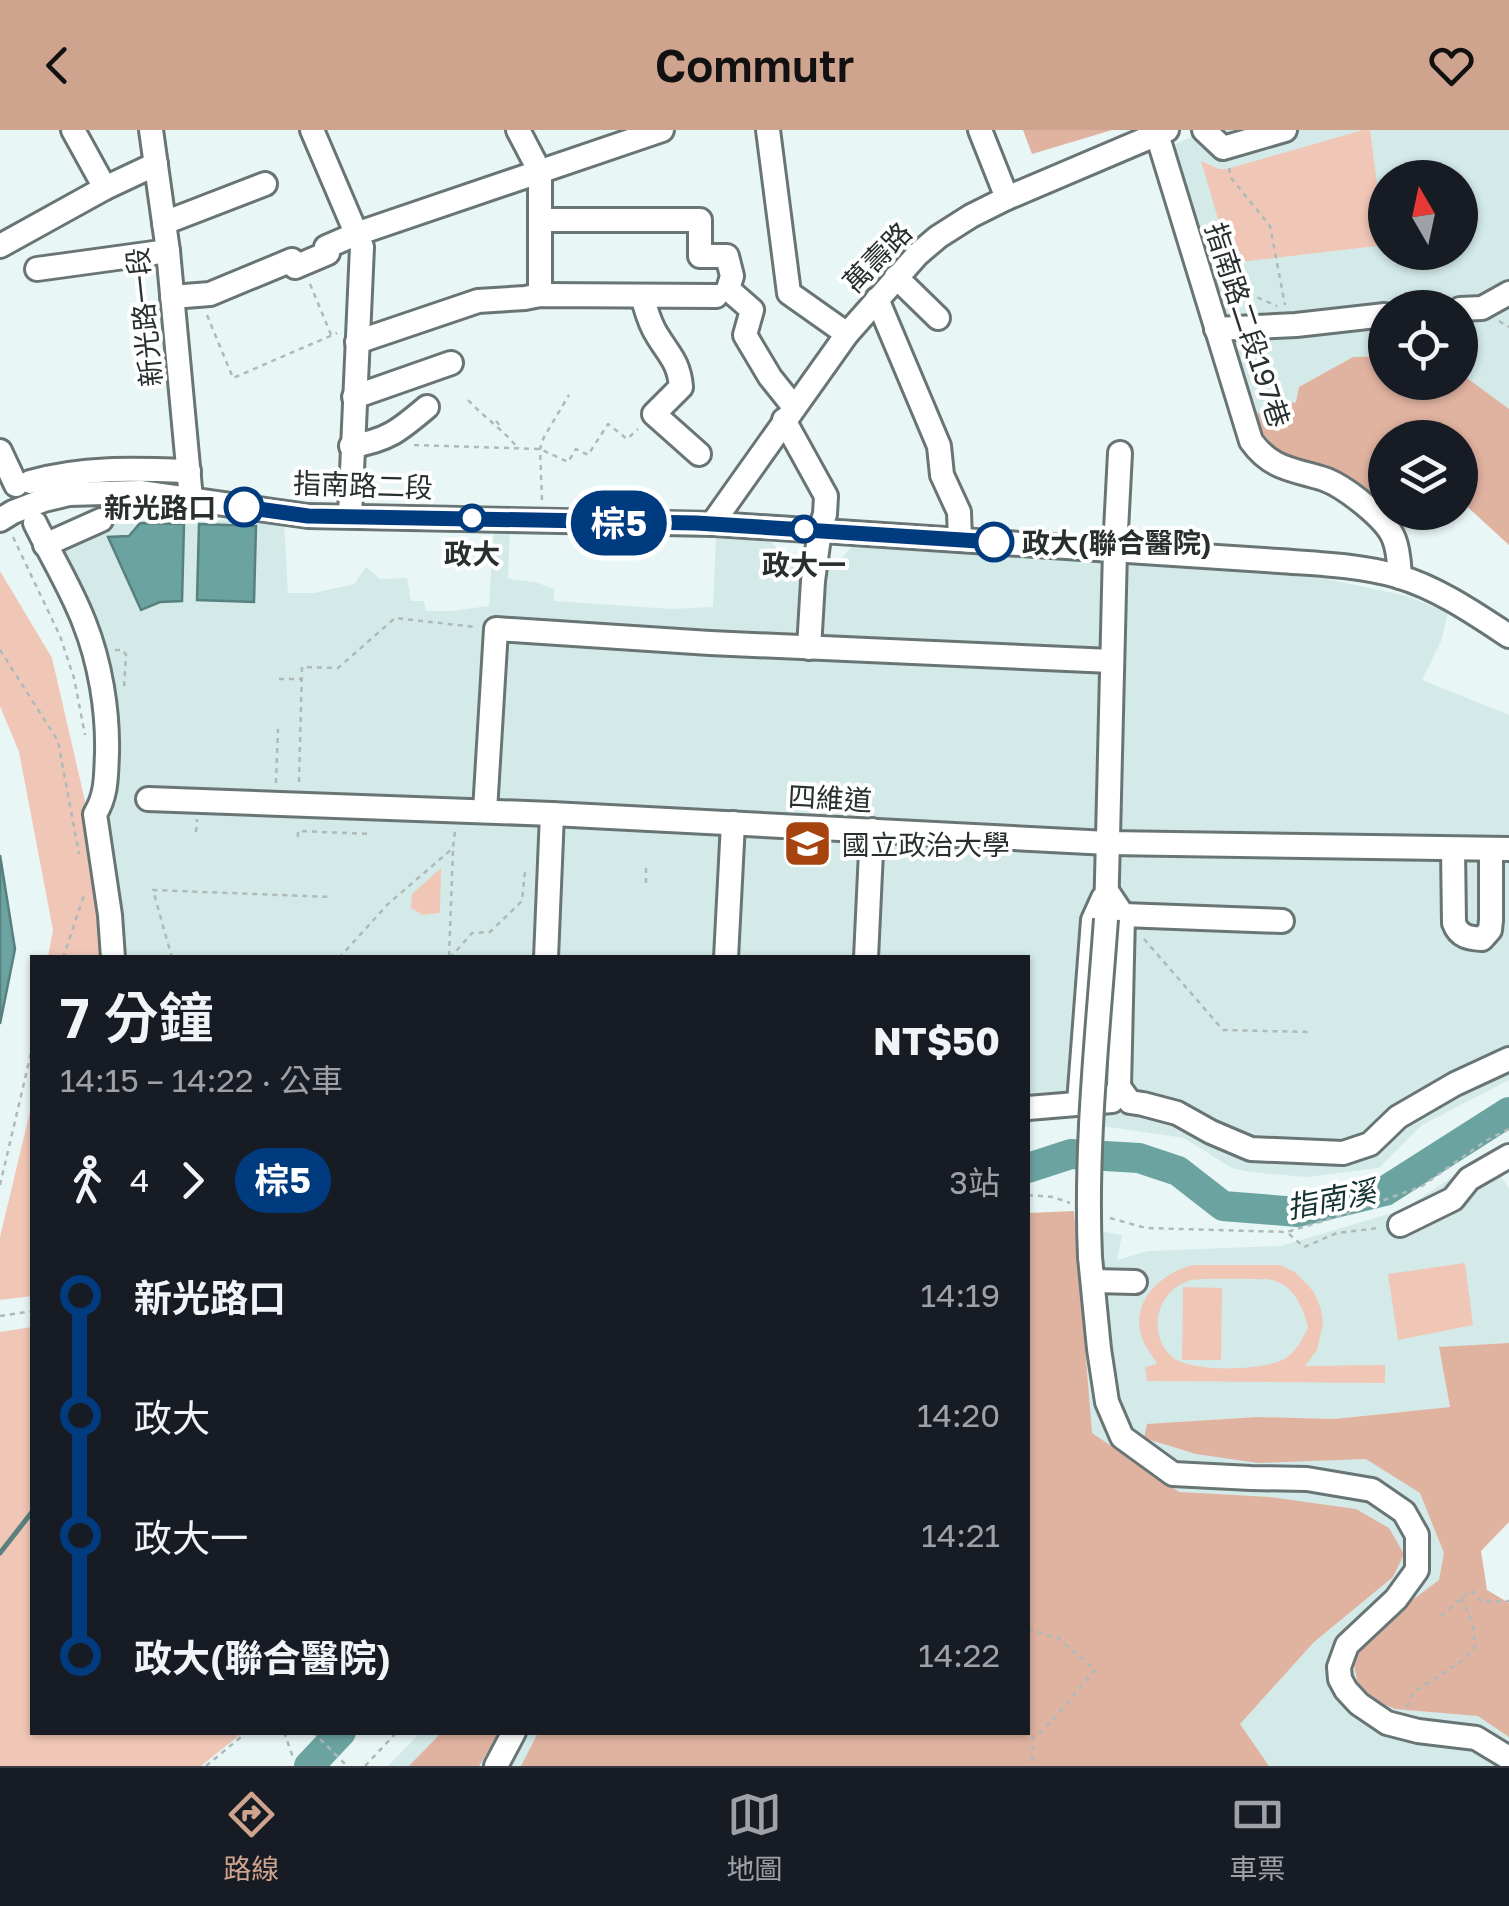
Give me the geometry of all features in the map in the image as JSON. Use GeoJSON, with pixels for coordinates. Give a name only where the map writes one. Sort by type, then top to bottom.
{"type":"FeatureCollection","features":[{"type":"Feature","properties":{"kind":"street"},"geometry":{"type":"LineString","coordinates":[[73,130],[105,188]]}},
{"type":"Feature","properties":{"kind":"street"},"geometry":{"type":"LineString","coordinates":[[518,130],[540,172],[540,295]]}},
{"type":"Feature","properties":{"kind":"street"},"geometry":{"type":"LineString","coordinates":[[172,298],[210,294],[292,260],[295,267],[328,253],[326,247],[356,234],[662,130]]}},
{"type":"Feature","properties":{"kind":"street"},"geometry":{"type":"LineString","coordinates":[[768,130],[789,293],[847,334]]}},
{"type":"Feature","properties":{"kind":"street"},"geometry":{"type":"LineString","coordinates":[[980,130],[1007,198]]}},
{"type":"Feature","properties":{"kind":"street"},"geometry":{"type":"LineString","coordinates":[[1204,130],[1223,148],[1285,130]]}},
{"type":"Feature","properties":{"kind":"street"},"geometry":{"type":"LineString","coordinates":[[318,132],[362,247],[350,516]]}},
{"type":"Feature","properties":{"kind":"street","name":"萬壽路"},"geometry":{"type":"LineString","coordinates":[[712,524],[796,412],[847,334],[896,277],[938,238],[1007,198],[1162,132]]}},
{"type":"Feature","properties":{"kind":"street","name":"指南路二段197巷"},"geometry":{"type":"LineString","coordinates":[[1162,132],[1216,329],[1246,428],[1258,451],[1282,468],[1330,481],[1381,520],[1395,542],[1400,577]]}},
{"type":"Feature","properties":{"kind":"street"},"geometry":{"type":"LineString","coordinates":[[0,246],[105,188],[157,142]]}},
{"type":"Feature","properties":{"kind":"street","name":"新光路一段"},"geometry":{"type":"LineString","coordinates":[[157,142],[191,499]]}},
{"type":"Feature","properties":{"kind":"street"},"geometry":{"type":"LineString","coordinates":[[164,224],[266,184]]}},
{"type":"Feature","properties":{"kind":"street"},"geometry":{"type":"LineString","coordinates":[[540,220],[700,220],[700,256],[726,256],[732,276],[728,288],[752,310],[745,336],[796,412],[826,496],[808,648]]}},
{"type":"Feature","properties":{"kind":"street"},"geometry":{"type":"LineString","coordinates":[[37,269],[168,251]]}},
{"type":"Feature","properties":{"kind":"street"},"geometry":{"type":"LineString","coordinates":[[896,277],[938,318]]}},
{"type":"Feature","properties":{"kind":"street"},"geometry":{"type":"LineString","coordinates":[[1478,308],[1509,293]]}},
{"type":"Feature","properties":{"kind":"street"},"geometry":{"type":"LineString","coordinates":[[357,331],[478,301],[540,295],[716,296]]}},
{"type":"Feature","properties":{"kind":"street"},"geometry":{"type":"LineString","coordinates":[[642,296],[649,320],[680,372],[681,388],[654,414],[699,454]]}},
{"type":"Feature","properties":{"kind":"street"},"geometry":{"type":"LineString","coordinates":[[877,299],[939,446],[942,476],[959,512],[960,540]]}},
{"type":"Feature","properties":{"kind":"street"},"geometry":{"type":"LineString","coordinates":[[1216,329],[1368,316]]}},
{"type":"Feature","properties":{"kind":"street"},"geometry":{"type":"LineString","coordinates":[[354,396],[451,363]]}},
{"type":"Feature","properties":{"kind":"street"},"geometry":{"type":"LineString","coordinates":[[351,446],[398,432],[426,407]]}},
{"type":"Feature","properties":{"kind":"street"},"geometry":{"type":"LineString","coordinates":[[0,452],[23,484],[108,469],[188,471]]}},
{"type":"Feature","properties":{"kind":"street"},"geometry":{"type":"LineString","coordinates":[[1115,1094],[1115,917],[1107,890],[1114,550],[1120,453]]}},
{"type":"Feature","properties":{"kind":"street","name":"指南路二段"},"geometry":{"type":"LineString","coordinates":[[4,523],[13,512],[69,494],[158,493],[308,516],[712,524],[1339,566],[1400,577],[1449,599],[1509,636]]}},
{"type":"Feature","properties":{"kind":"street"},"geometry":{"type":"LineString","coordinates":[[112,955],[95,814],[106,786],[105,708],[85,624],[33,519],[95,504],[192,506],[191,499]]}},
{"type":"Feature","properties":{"kind":"street"},"geometry":{"type":"LineString","coordinates":[[46,545],[101,520]]}},
{"type":"Feature","properties":{"kind":"street"},"geometry":{"type":"LineString","coordinates":[[486,811],[496,629],[1111,661]]}},
{"type":"Feature","properties":{"kind":"street","name":"四維道"},"geometry":{"type":"LineString","coordinates":[[148,799],[299,795],[458,810],[1108,842],[1500,849]]}},
{"type":"Feature","properties":{"kind":"street"},"geometry":{"type":"LineString","coordinates":[[546,955],[552,814]]}},
{"type":"Feature","properties":{"kind":"street"},"geometry":{"type":"LineString","coordinates":[[726,955],[733,823]]}},
{"type":"Feature","properties":{"kind":"street"},"geometry":{"type":"LineString","coordinates":[[866,955],[872,830]]}},
{"type":"Feature","properties":{"kind":"street"},"geometry":{"type":"LineString","coordinates":[[1453,849],[1454,923],[1467,938],[1482,939],[1500,931],[1500,849]]}},
{"type":"Feature","properties":{"kind":"street"},"geometry":{"type":"LineString","coordinates":[[1107,890],[1093,920],[1086,1110],[1088,1222],[1099,1349],[1108,1402],[1122,1437],[1174,1474],[1307,1478],[1372,1490],[1404,1512],[1417,1535],[1417,1570],[1396,1598],[1347,1646],[1338,1667],[1340,1679],[1359,1704],[1387,1723],[1476,1738],[1509,1758]]}},
{"type":"Feature","properties":{"kind":"street"},"geometry":{"type":"LineString","coordinates":[[1115,917],[1282,921]]}},
{"type":"Feature","properties":{"kind":"street"},"geometry":{"type":"LineString","coordinates":[[1086,1110],[1115,917]]}},
{"type":"Feature","properties":{"kind":"street"},"geometry":{"type":"LineString","coordinates":[[1115,1094],[1130,1102],[1178,1114],[1252,1149],[1343,1153],[1370,1144],[1398,1117],[1509,1059]]}},
{"type":"Feature","properties":{"kind":"street"},"geometry":{"type":"LineString","coordinates":[[1030,1108],[1086,1110],[1115,1094]]}},
{"type":"Feature","properties":{"kind":"street"},"geometry":{"type":"LineString","coordinates":[[1400,1225],[1453,1198],[1469,1179],[1501,1166]]}},
{"type":"Feature","properties":{"kind":"street"},"geometry":{"type":"LineString","coordinates":[[1092,1269],[1134,1282]]}},
{"type":"Feature","properties":{"kind":"street"},"geometry":{"type":"LineString","coordinates":[[496,1766],[512,1735]]}},
{"type":"Feature","properties":{"kind":"path"},"geometry":{"type":"LineString","coordinates":[[1223,148],[1231,178],[1270,226],[1286,308]]}},
{"type":"Feature","properties":{"kind":"path"},"geometry":{"type":"LineString","coordinates":[[302,264],[332,337]]}},
{"type":"Feature","properties":{"kind":"path"},"geometry":{"type":"LineString","coordinates":[[199,295],[233,378],[332,337],[357,331]]}},
{"type":"Feature","properties":{"kind":"path"},"geometry":{"type":"LineString","coordinates":[[542,522],[540,449],[569,394]]}},
{"type":"Feature","properties":{"kind":"path"},"geometry":{"type":"LineString","coordinates":[[468,400],[502,429]]}},
{"type":"Feature","properties":{"kind":"path"},"geometry":{"type":"LineString","coordinates":[[405,445],[540,449],[568,462],[576,449],[588,456],[608,424],[628,439],[654,414]]}},
{"type":"Feature","properties":{"kind":"path"},"geometry":{"type":"LineString","coordinates":[[496,421],[518,448]]}},
{"type":"Feature","properties":{"kind":"path"},"geometry":{"type":"LineString","coordinates":[[4,523],[60,636],[74,678],[88,745]]}},
{"type":"Feature","properties":{"kind":"path"},"geometry":{"type":"LineString","coordinates":[[278,729],[276,785],[299,795],[302,667],[338,668],[395,618],[496,629]]}},
{"type":"Feature","properties":{"kind":"path"},"geometry":{"type":"LineString","coordinates":[[0,650],[58,741],[82,866]]}},
{"type":"Feature","properties":{"kind":"path"},"geometry":{"type":"LineString","coordinates":[[95,658],[122,650],[126,655],[124,692]]}},
{"type":"Feature","properties":{"kind":"path"},"geometry":{"type":"LineString","coordinates":[[279,679],[302,679]]}},
{"type":"Feature","properties":{"kind":"path"},"geometry":{"type":"LineString","coordinates":[[450,955],[458,810]]}},
{"type":"Feature","properties":{"kind":"path"},"geometry":{"type":"LineString","coordinates":[[298,836],[298,832],[372,834]]}},
{"type":"Feature","properties":{"kind":"path"},"geometry":{"type":"LineString","coordinates":[[342,955],[388,904],[453,848]]}},
{"type":"Feature","properties":{"kind":"path"},"geometry":{"type":"LineString","coordinates":[[646,868],[646,883]]}},
{"type":"Feature","properties":{"kind":"path"},"geometry":{"type":"LineString","coordinates":[[453,955],[472,933],[490,932],[522,901],[525,872],[550,872]]}},
{"type":"Feature","properties":{"kind":"path"},"geometry":{"type":"LineString","coordinates":[[64,955],[85,886]]}},
{"type":"Feature","properties":{"kind":"path"},"geometry":{"type":"LineString","coordinates":[[171,955],[153,890],[331,897]]}},
{"type":"Feature","properties":{"kind":"path"},"geometry":{"type":"LineString","coordinates":[[1115,917],[1223,1030],[1310,1032]]}},
{"type":"Feature","properties":{"kind":"path"},"geometry":{"type":"LineString","coordinates":[[0,1185],[30,1058]]}},
{"type":"Feature","properties":{"kind":"path"},"geometry":{"type":"LineString","coordinates":[[1109,1218],[1146,1228],[1287,1232],[1422,1186],[1509,1129]]}},
{"type":"Feature","properties":{"kind":"path"},"geometry":{"type":"LineString","coordinates":[[1287,1232],[1304,1247],[1338,1233],[1400,1225]]}},
{"type":"Feature","properties":{"kind":"path"},"geometry":{"type":"LineString","coordinates":[[0,1316],[30,1311]]}},
{"type":"Feature","properties":{"kind":"path"},"geometry":{"type":"LineString","coordinates":[[1441,1616],[1471,1590],[1482,1602],[1509,1601]]}},
{"type":"Feature","properties":{"kind":"path"},"geometry":{"type":"LineString","coordinates":[[1398,1727],[1414,1692],[1464,1660],[1475,1647],[1473,1626],[1462,1598]]}},
{"type":"Feature","properties":{"kind":"path"},"geometry":{"type":"LineString","coordinates":[[1030,1630],[1058,1638],[1095,1670],[1051,1724],[1033,1738],[1032,1766]]}},
{"type":"Feature","properties":{"kind":"path"},"geometry":{"type":"LineString","coordinates":[[206,1766],[244,1735]]}},
{"type":"Feature","properties":{"kind":"path"},"geometry":{"type":"LineString","coordinates":[[285,1735],[294,1760]]}},
{"type":"Feature","properties":{"kind":"path"},"geometry":{"type":"LineString","coordinates":[[316,1735],[348,1766]]}},
{"type":"Feature","properties":{"kind":"path"},"geometry":{"type":"LineString","coordinates":[[365,1766],[394,1735]]}},
{"type":"Feature","properties":{"kind":"shaded area"},"geometry":{"type":"Polygon","coordinates":[[[1023,130],[1112,130],[1032,154],[1023,130]]]}},
{"type":"Feature","properties":{"kind":"shaded area"},"geometry":{"type":"Polygon","coordinates":[[[1208,130],[1509,130],[1509,491],[1478,457],[1478,420],[1368,420],[1368,437],[1292,437],[1264,444],[1263,427],[1251,422],[1168,147],[1208,130]]]}},
{"type":"Feature","properties":{"kind":"shaded area"},"geometry":{"type":"Polygon","coordinates":[[[1370,130],[1374,160],[1368,160],[1368,247],[1231,263],[1201,161],[1227,169],[1370,130]]]}},
{"type":"Feature","properties":{"kind":"shaded area"},"geometry":{"type":"Polygon","coordinates":[[[1353,357],[1368,357],[1368,400],[1478,400],[1478,386],[1509,409],[1509,545],[1478,517],[1478,420],[1368,420],[1368,503],[1282,456],[1257,426],[1258,413],[1296,402],[1299,387],[1353,357]]]}},
{"type":"Feature","properties":{"kind":"shaded area","name":"國立政治大學"},"geometry":{"type":"Polygon","coordinates":[[[112,520],[284,521],[288,593],[314,593],[354,584],[366,567],[380,579],[407,578],[411,601],[424,601],[426,611],[489,606],[494,528],[510,529],[508,579],[554,589],[554,601],[671,609],[713,607],[716,536],[768,539],[797,569],[832,569],[855,543],[1284,570],[1407,596],[1448,613],[1441,641],[1422,680],[1509,715],[1509,1080],[1422,1125],[1379,1168],[1306,1177],[1250,1172],[1232,1168],[1184,1138],[1102,1126],[1103,1110],[1030,1115],[1030,955],[123,955],[100,814],[99,720],[80,630],[34,543],[112,520]]]}},
{"type":"Feature","properties":{"kind":"shaded area"},"geometry":{"type":"Polygon","coordinates":[[[0,571],[52,658],[88,814],[109,955],[48,955],[53,930],[19,752],[0,706],[0,571]]]}},
{"type":"Feature","properties":{"kind":"shaded area"},"geometry":{"type":"Polygon","coordinates":[[[441,868],[440,913],[423,915],[411,908],[412,894],[441,868]]]}},
{"type":"Feature","properties":{"kind":"shaded area"},"geometry":{"type":"Polygon","coordinates":[[[30,1111],[30,1296],[0,1300],[0,1237],[30,1111]]]}},
{"type":"Feature","properties":{"kind":"shaded area"},"geometry":{"type":"Polygon","coordinates":[[[1485,1156],[1509,1188],[1509,1343],[1439,1348],[1450,1407],[1334,1419],[1257,1417],[1182,1422],[1459,1418],[1453,1588],[1509,1642],[1509,1766],[388,1766],[418,1735],[1030,1735],[1030,1218],[1122,1235],[1117,1260],[1148,1251],[1281,1246],[1402,1210],[1485,1156]]]}},
{"type":"Feature","properties":{"kind":"shaded area"},"geometry":{"type":"Polygon","coordinates":[[[1074,1211],[1092,1433],[1179,1492],[1270,1497],[1356,1509],[1389,1528],[1404,1554],[1393,1577],[1314,1642],[1240,1724],[1269,1766],[521,1766],[537,1735],[1030,1735],[1030,1213],[1074,1211]]]}},
{"type":"Feature","properties":{"kind":"shaded area"},"geometry":{"type":"Polygon","coordinates":[[[1465,1263],[1473,1325],[1398,1340],[1388,1274],[1465,1263]]]}},
{"type":"Feature","properties":{"kind":"shaded area"},"geometry":{"type":"Polygon","coordinates":[[[1193,1265],[1280,1265],[1295,1272],[1314,1292],[1323,1323],[1317,1350],[1305,1366],[1385,1365],[1385,1383],[1147,1381],[1145,1367],[1157,1364],[1140,1329],[1143,1304],[1158,1284],[1193,1265]],[[1204,1279],[1177,1286],[1168,1294],[1159,1314],[1159,1337],[1164,1348],[1182,1362],[1211,1368],[1262,1366],[1286,1358],[1308,1327],[1295,1296],[1276,1281],[1204,1279]]]}},
{"type":"Feature","properties":{"kind":"shaded area"},"geometry":{"type":"Polygon","coordinates":[[[1183,1287],[1222,1288],[1221,1360],[1182,1360],[1183,1287]]]}},
{"type":"Feature","properties":{"kind":"shaded area"},"geometry":{"type":"Polygon","coordinates":[[[30,1327],[30,1735],[240,1735],[201,1766],[0,1766],[0,1332],[30,1327]]]}},
{"type":"Feature","properties":{"kind":"shaded area"},"geometry":{"type":"Polygon","coordinates":[[[1509,1343],[1509,1522],[1481,1551],[1487,1590],[1509,1603],[1509,1737],[1478,1716],[1395,1709],[1371,1699],[1359,1688],[1351,1652],[1439,1580],[1444,1553],[1420,1493],[1366,1459],[1258,1463],[1196,1454],[1144,1438],[1147,1424],[1257,1417],[1334,1419],[1450,1407],[1439,1347],[1509,1343]]]}},
{"type":"Feature","properties":{"kind":"shaded area"},"geometry":{"type":"Polygon","coordinates":[[[439,1735],[498,1735],[479,1766],[409,1766],[439,1735]]]}},
{"type":"Feature","properties":{"kind":"water"},"geometry":{"type":"Polygon","coordinates":[[[140,523],[184,524],[182,601],[160,602],[141,610],[108,537],[129,536],[140,523]]]}},
{"type":"Feature","properties":{"kind":"water"},"geometry":{"type":"Polygon","coordinates":[[[199,524],[256,526],[254,602],[197,600],[199,524]]]}},
{"type":"Feature","properties":{"kind":"water"},"geometry":{"type":"Polygon","coordinates":[[[0,855],[15,949],[0,1024],[0,855]]]}},
{"type":"Feature","properties":{"kind":"waterway","name":"指南溪"},"geometry":{"type":"LineString","coordinates":[[1030,1167],[1071,1154],[1139,1158],[1178,1171],[1223,1206],[1298,1212],[1385,1191],[1509,1112]]}},
{"type":"Feature","properties":{"kind":"waterway"},"geometry":{"type":"LineString","coordinates":[[0,1553],[30,1515]]}},
{"type":"Feature","properties":{"kind":"waterway","name":"指南溪"},"geometry":{"type":"LineString","coordinates":[[309,1766],[338,1735]]}},
{"type":"Feature","properties":{"kind":"bus line","name":"棕5"},"geometry":{"type":"LineString","coordinates":[[244,507],[308,516],[696,523],[994,542]]}},
{"type":"Feature","properties":{"kind":"place","name":"新光路口"},"geometry":{"type":"Point","coordinates":[244,507]}},
{"type":"Feature","properties":{"kind":"place","name":"政大"},"geometry":{"type":"Point","coordinates":[472,518]}},
{"type":"Feature","properties":{"kind":"place","name":"政大一"},"geometry":{"type":"Point","coordinates":[804,529]}},
{"type":"Feature","properties":{"kind":"place","name":"政大(聯合醫院)"},"geometry":{"type":"Point","coordinates":[994,542]}},
{"type":"Feature","properties":{"kind":"place","name":"國立政治大學"},"geometry":{"type":"Point","coordinates":[807,844]}}]}
